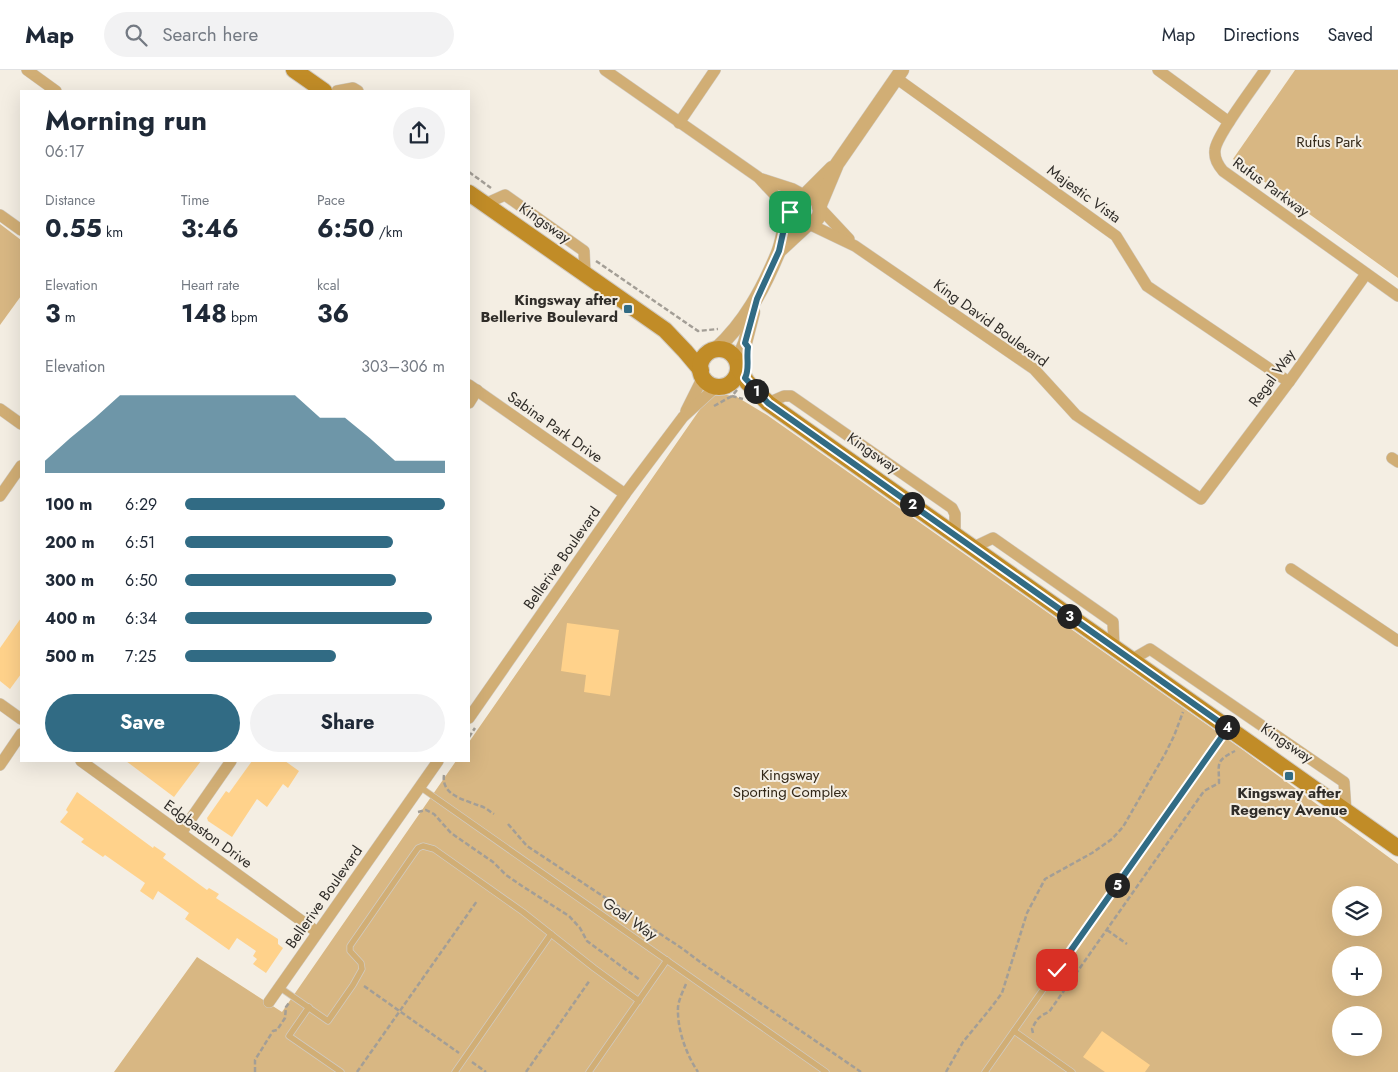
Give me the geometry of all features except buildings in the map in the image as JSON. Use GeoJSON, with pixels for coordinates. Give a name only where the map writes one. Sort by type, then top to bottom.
{"type":"FeatureCollection","features":[{"type":"Feature","properties":{"kind":"main road"},"geometry":{"type":"LineString","coordinates":[[294,70],[323,90]]}},
{"type":"Feature","properties":{"kind":"main road","name":"Kingsway"},"geometry":{"type":"LineString","coordinates":[[470,193],[665,330],[685,351],[709,383],[732,378]]}},
{"type":"Feature","properties":{"kind":"main road","name":"Kingsway"},"geometry":{"type":"LineString","coordinates":[[665,330],[714,350],[721,349],[731,353],[732,378],[760,402],[955,535],[1398,848]]}},
{"type":"Feature","properties":{"kind":"main road"},"geometry":{"type":"LineString","coordinates":[[702,373],[705,356],[714,350]]}},
{"type":"Feature","properties":{"kind":"street"},"geometry":{"type":"LineString","coordinates":[[27,70],[55,90]]}},
{"type":"Feature","properties":{"kind":"street"},"geometry":{"type":"LineString","coordinates":[[605,70],[758,178],[790,211],[796,222],[808,225]]}},
{"type":"Feature","properties":{"kind":"street"},"geometry":{"type":"LineString","coordinates":[[679,123],[715,70]]}},
{"type":"Feature","properties":{"kind":"street"},"geometry":{"type":"LineString","coordinates":[[1158,70],[1229,122]]}},
{"type":"Feature","properties":{"kind":"street","name":"Rufus Parkway"},"geometry":{"type":"LineString","coordinates":[[1265,70],[1229,122],[1214,148],[1217,164],[1223,171],[1398,296]]}},
{"type":"Feature","properties":{"kind":"street"},"geometry":{"type":"LineString","coordinates":[[732,378],[745,343],[757,299],[779,251],[785,224],[794,200],[805,195],[837,164],[899,74]]}},
{"type":"Feature","properties":{"kind":"street","name":"Majestic Vista"},"geometry":{"type":"LineString","coordinates":[[899,74],[1116,236],[1147,286],[1289,382]]}},
{"type":"Feature","properties":{"kind":"street"},"geometry":{"type":"LineString","coordinates":[[342,90],[353,88],[356,90]]}},
{"type":"Feature","properties":{"kind":"street"},"geometry":{"type":"LineString","coordinates":[[779,251],[817,218],[837,164]]}},
{"type":"Feature","properties":{"kind":"street"},"geometry":{"type":"LineString","coordinates":[[758,178],[793,189],[815,199],[820,207]]}},
{"type":"Feature","properties":{"kind":"street","name":"Kingsway"},"geometry":{"type":"LineString","coordinates":[[485,204],[505,195],[584,251],[585,273]]}},
{"type":"Feature","properties":{"kind":"street","name":"King David Boulevard"},"geometry":{"type":"LineString","coordinates":[[820,207],[855,246]]}},
{"type":"Feature","properties":{"kind":"street"},"geometry":{"type":"LineString","coordinates":[[0,215],[20,229]]}},
{"type":"Feature","properties":{"kind":"street","name":"King David Boulevard"},"geometry":{"type":"LineString","coordinates":[[808,225],[855,246],[1034,369],[1076,415],[1201,499]]}},
{"type":"Feature","properties":{"kind":"street","name":"Regal Way"},"geometry":{"type":"LineString","coordinates":[[1201,499],[1289,382],[1366,274]]}},
{"type":"Feature","properties":{"kind":"street"},"geometry":{"type":"LineString","coordinates":[[714,350],[732,334],[757,299]]}},
{"type":"Feature","properties":{"kind":"street","name":"Bellerive Boulevard"},"geometry":{"type":"LineString","coordinates":[[470,717],[625,494],[683,417],[702,373]]}},
{"type":"Feature","properties":{"kind":"street","name":"Bellerive Boulevard"},"geometry":{"type":"LineString","coordinates":[[683,417],[732,378]]}},
{"type":"Feature","properties":{"kind":"street","name":"Sabina Park Drive"},"geometry":{"type":"LineString","coordinates":[[473,388],[625,494]]}},
{"type":"Feature","properties":{"kind":"street"},"geometry":{"type":"LineString","coordinates":[[0,410],[20,423]]}},
{"type":"Feature","properties":{"kind":"street"},"geometry":{"type":"LineString","coordinates":[[0,496],[20,467]]}},
{"type":"Feature","properties":{"kind":"street"},"geometry":{"type":"LineString","coordinates":[[1291,569],[1398,640]]}},
{"type":"Feature","properties":{"kind":"street","name":"Kingsway"},"geometry":{"type":"LineString","coordinates":[[1131,660],[1150,649],[1344,782],[1346,812]]}},
{"type":"Feature","properties":{"kind":"street"},"geometry":{"type":"LineString","coordinates":[[0,704],[20,718]]}},
{"type":"Feature","properties":{"kind":"street"},"geometry":{"type":"LineString","coordinates":[[0,765],[20,735]]}},
{"type":"Feature","properties":{"kind":"street","name":"Edgbaston Drive"},"geometry":{"type":"LineString","coordinates":[[82,762],[317,932]]}},
{"type":"Feature","properties":{"kind":"street"},"geometry":{"type":"LineString","coordinates":[[181,833],[230,762]]}},
{"type":"Feature","properties":{"kind":"street","name":"Bellerive Boulevard"},"geometry":{"type":"LineString","coordinates":[[269,1002],[420,787],[442,766]]}},
{"type":"Feature","properties":{"kind":"lane"},"geometry":{"type":"LineString","coordinates":[[985,1072],[1228,728]]}},
{"type":"Feature","properties":{"kind":"lane","name":"Goal Way"},"geometry":{"type":"LineString","coordinates":[[420,787],[826,1072]]}},
{"type":"Feature","properties":{"kind":"lane"},"geometry":{"type":"LineString","coordinates":[[279,987],[328,1021],[362,969],[361,963],[350,951],[350,946],[418,848],[423,846],[434,849],[523,912],[639,1000]]}},
{"type":"Feature","properties":{"kind":"lane"},"geometry":{"type":"LineString","coordinates":[[455,1072],[551,934]]}},
{"type":"Feature","properties":{"kind":"lane"},"geometry":{"type":"LineString","coordinates":[[589,1072],[667,960]]}},
{"type":"Feature","properties":{"kind":"lane"},"geometry":{"type":"LineString","coordinates":[[309,1008],[289,1036],[340,1072]]}},
{"type":"Feature","properties":{"kind":"lane"},"geometry":{"type":"LineString","coordinates":[[1014,1031],[1072,1072]]}},
{"type":"Feature","properties":{"kind":"path"},"geometry":{"type":"LineString","coordinates":[[470,173],[502,197]]}},
{"type":"Feature","properties":{"kind":"path"},"geometry":{"type":"LineString","coordinates":[[584,254],[698,331],[722,328],[732,334]]}},
{"type":"Feature","properties":{"kind":"path"},"geometry":{"type":"LineString","coordinates":[[732,378],[732,396],[760,402]]}},
{"type":"Feature","properties":{"kind":"path"},"geometry":{"type":"LineString","coordinates":[[946,1072],[963,1042],[1002,993],[1028,913],[1046,879],[1092,853],[1112,838],[1123,826],[1165,754],[1184,708]]}},
{"type":"Feature","properties":{"kind":"path"},"geometry":{"type":"LineString","coordinates":[[1035,1036],[1032,1029],[1034,1023],[1042,1015],[1049,1012],[1204,791],[1218,784],[1219,762],[1223,757],[1235,751],[1243,750]]}},
{"type":"Feature","properties":{"kind":"path"},"geometry":{"type":"LineString","coordinates":[[442,766],[445,784],[454,796],[481,806],[494,814]]}},
{"type":"Feature","properties":{"kind":"path"},"geometry":{"type":"LineString","coordinates":[[412,816],[422,810],[434,814],[450,833],[493,862],[514,880],[569,916],[580,928],[587,941],[640,980]]}},
{"type":"Feature","properties":{"kind":"path"},"geometry":{"type":"LineString","coordinates":[[508,824],[527,846],[535,852],[683,949],[861,1072]]}},
{"type":"Feature","properties":{"kind":"path"},"geometry":{"type":"LineString","coordinates":[[357,1072],[476,901]]}},
{"type":"Feature","properties":{"kind":"path"},"geometry":{"type":"LineString","coordinates":[[1107,930],[1128,944]]}},
{"type":"Feature","properties":{"kind":"path"},"geometry":{"type":"LineString","coordinates":[[526,1072],[590,980]]}},
{"type":"Feature","properties":{"kind":"path"},"geometry":{"type":"LineString","coordinates":[[686,982],[678,1006],[679,1024],[684,1045],[698,1072]]}},
{"type":"Feature","properties":{"kind":"path"},"geometry":{"type":"LineString","coordinates":[[364,986],[486,1072]]}},
{"type":"Feature","properties":{"kind":"path"},"geometry":{"type":"LineString","coordinates":[[255,1072],[258,1055],[273,1031],[277,1030],[285,1018],[286,1007],[294,997]]}},
{"type":"Feature","properties":{"kind":"green space","name":"Rufus Park"},"geometry":{"type":"Polygon","coordinates":[[[1295,70],[1398,70],[1398,278],[1233,159],[1295,70]]]}},
{"type":"Feature","properties":{"kind":"green space"},"geometry":{"type":"Polygon","coordinates":[[[0,224],[20,239],[20,297],[0,325],[0,224]]]}},
{"type":"Feature","properties":{"kind":"green space","name":"Kingsway Sporting Complex"},"geometry":{"type":"Polygon","coordinates":[[[712,392],[737,397],[767,415],[1243,750],[1398,864],[1398,1072],[114,1072],[197,957],[282,1012],[455,762],[470,762],[470,741],[712,392]]]}},
{"type":"Feature","properties":{"kind":"place","name":"Kingsway after Bellerive Boulevard"},"geometry":{"type":"Point","coordinates":[628,309]}},
{"type":"Feature","properties":{"kind":"place","name":"Kingsway after Regency Avenue"},"geometry":{"type":"Point","coordinates":[1289,776]}},
{"type":"Feature","properties":{"kind":"route"},"geometry":{"type":"LineString","coordinates":[[790,212],[781,238],[779,251],[757,299],[745,343],[748,347],[748,372],[745,378],[748,382],[768,403],[1228,728],[1057,970]]}}]}
